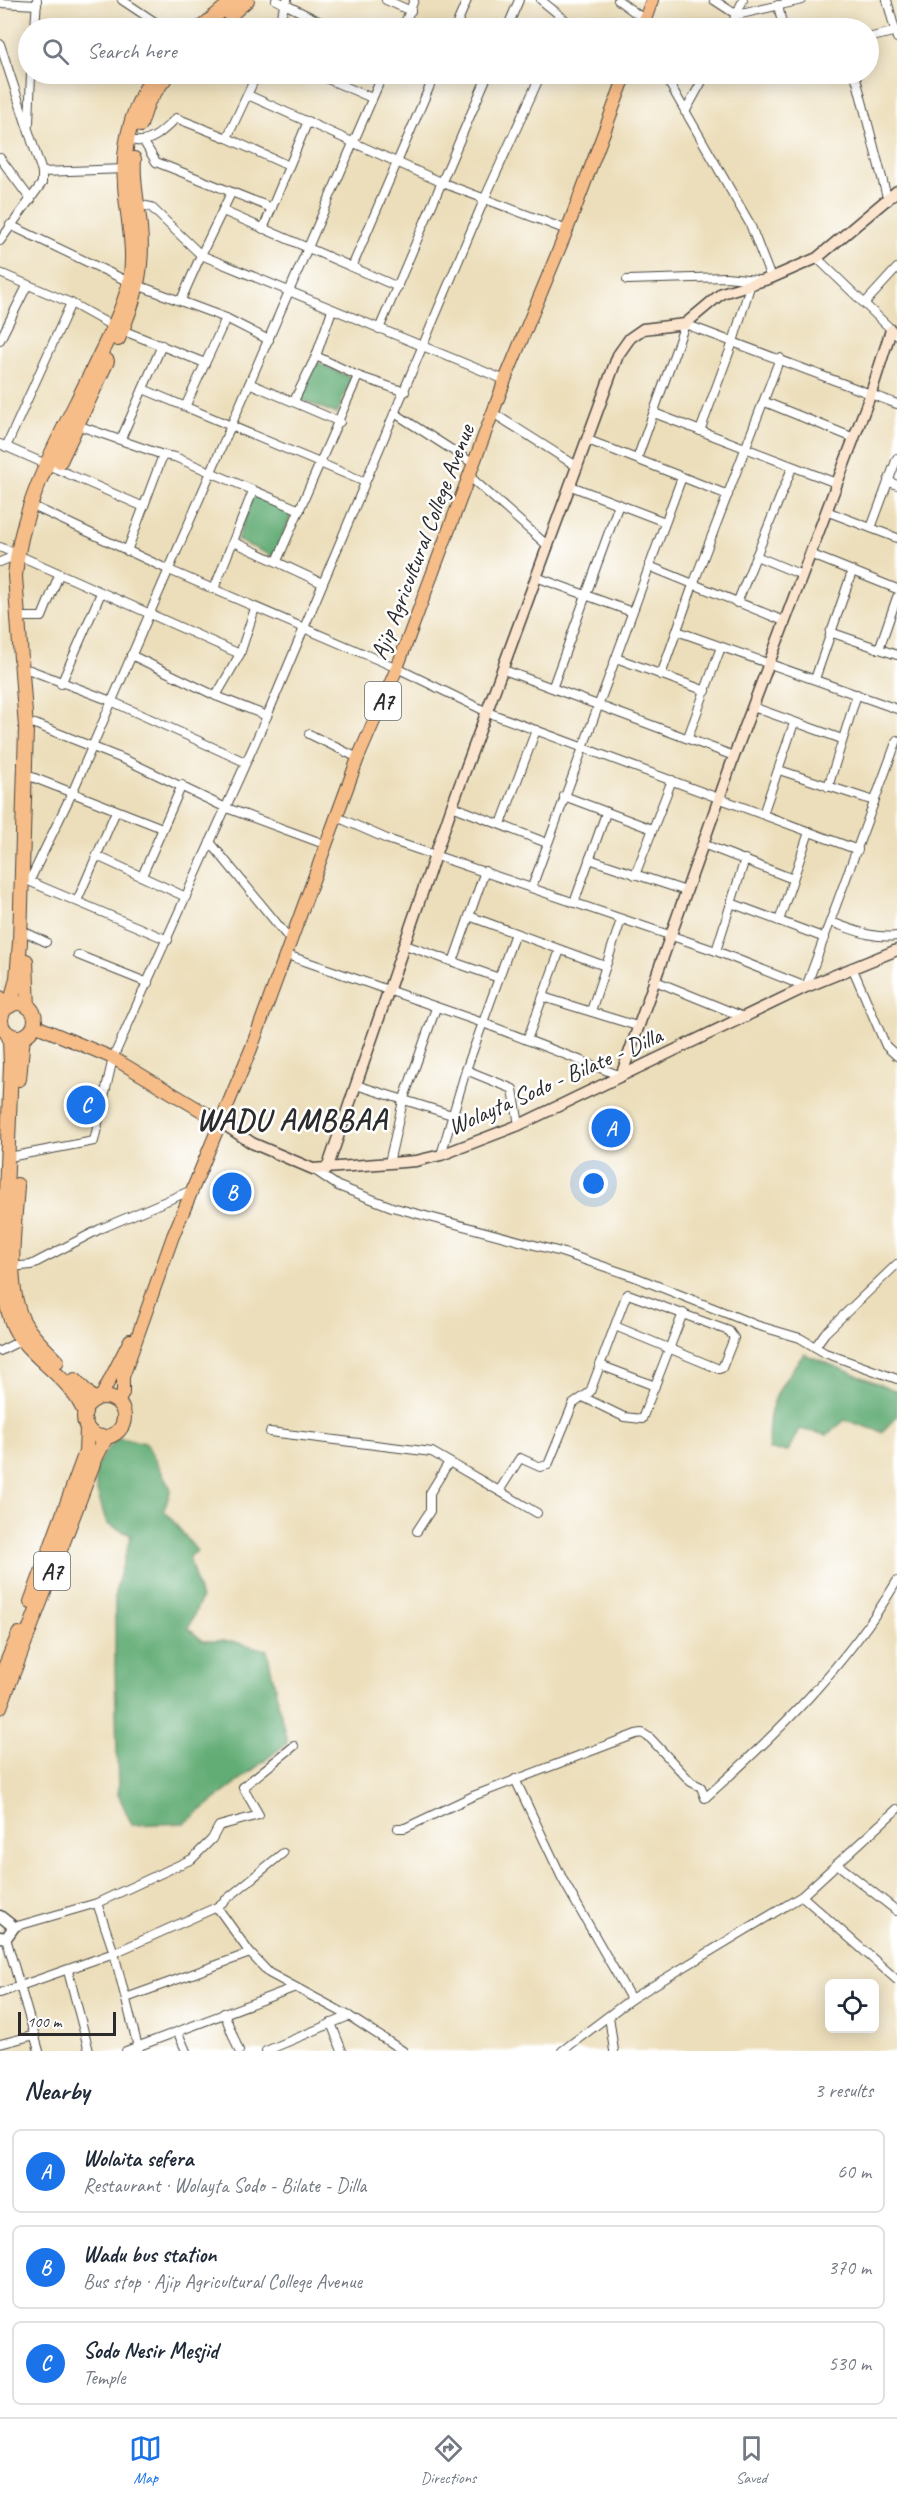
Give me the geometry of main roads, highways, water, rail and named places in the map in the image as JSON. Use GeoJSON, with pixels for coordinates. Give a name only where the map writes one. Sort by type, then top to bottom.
{"type":"FeatureCollection","features":[{"type":"Feature","properties":{"kind":"highway"},"geometry":{"type":"LineString","coordinates":[[213,18],[234,0]]}},
{"type":"Feature","properties":{"kind":"highway"},"geometry":{"type":"LineString","coordinates":[[226,18],[247,0]]}},
{"type":"Feature","properties":{"kind":"highway","name":"A7"},"geometry":{"type":"LineString","coordinates":[[134,283],[133,246],[124,169],[133,113],[148,84]]}},
{"type":"Feature","properties":{"kind":"highway","name":"A7"},"geometry":{"type":"LineString","coordinates":[[14,1157],[10,1039],[2,1025],[3,1008],[17,978],[26,880],[35,724],[21,557],[26,515],[78,425],[134,283],[142,256],[134,166],[148,101],[161,84]]}},
{"type":"Feature","properties":{"kind":"highway","name":"A7"},"geometry":{"type":"LineString","coordinates":[[34,1025],[34,1015],[28,1007],[26,728],[15,576],[52,468],[118,328]]}},
{"type":"Feature","properties":{"kind":"highway"},"geometry":{"type":"LineString","coordinates":[[3,1008],[19,1004],[28,1007]]}},
{"type":"Feature","properties":{"kind":"highway"},"geometry":{"type":"LineString","coordinates":[[7,1033],[12,1036],[23,1036],[34,1025]]}},
{"type":"Feature","properties":{"kind":"highway","name":"A7"},"geometry":{"type":"LineString","coordinates":[[0,1707],[9,1658],[86,1452],[87,1428],[85,1413],[77,1394],[65,1379],[22,1340],[9,1316],[5,1268],[23,1036]]}},
{"type":"Feature","properties":{"kind":"highway","name":"A7"},"geometry":{"type":"LineString","coordinates":[[5,1268],[24,1324],[97,1399],[85,1413]]}},
{"type":"Feature","properties":{"kind":"highway"},"geometry":{"type":"LineString","coordinates":[[97,1399],[118,1403]]}},
{"type":"Feature","properties":{"kind":"highway","name":"A7"},"geometry":{"type":"LineString","coordinates":[[0,1679],[94,1461],[106,1437],[113,1435],[123,1424],[124,1416],[118,1403]]}},
{"type":"Feature","properties":{"kind":"highway"},"geometry":{"type":"LineString","coordinates":[[87,1428],[99,1436],[106,1437]]}},
{"type":"Feature","properties":{"kind":"main road"},"geometry":{"type":"LineString","coordinates":[[646,18],[652,0]]}},
{"type":"Feature","properties":{"kind":"main road","name":"Ajip Agricultural College Avenue"},"geometry":{"type":"LineString","coordinates":[[140,1327],[173,1236],[222,1122],[287,956],[358,758],[397,668],[493,413],[567,231],[622,84]]}},
{"type":"Feature","properties":{"kind":"main road"},"geometry":{"type":"LineString","coordinates":[[327,1169],[452,806],[504,670],[618,355],[630,338],[644,329],[685,324],[722,293],[817,258],[888,201],[897,191]]}},
{"type":"Feature","properties":{"kind":"main road"},"geometry":{"type":"LineString","coordinates":[[621,1076],[653,980],[768,663],[894,332]]}},
{"type":"Feature","properties":{"kind":"main road","name":"Wolayta Sodo - Bilate - Dilla"},"geometry":{"type":"LineString","coordinates":[[222,1122],[252,1143],[313,1169],[389,1163],[441,1155],[519,1125],[746,1018],[806,987],[897,950]]}},
{"type":"Feature","properties":{"kind":"main road"},"geometry":{"type":"LineString","coordinates":[[34,1025],[113,1058],[222,1122]]}},
{"type":"Feature","properties":{"kind":"main road","name":"A7"},"geometry":{"type":"LineString","coordinates":[[97,1399],[140,1327]]}},
{"type":"Feature","properties":{"kind":"main road","name":"A7"},"geometry":{"type":"LineString","coordinates":[[118,1403],[123,1393],[123,1377],[140,1327]]}},
{"type":"Feature","properties":{"kind":"place","name":"Sodo Nesir Mesjid"},"geometry":{"type":"Point","coordinates":[86,1105]}},
{"type":"Feature","properties":{"kind":"place","name":"Wolaita sefera"},"geometry":{"type":"Point","coordinates":[611,1128]}},
{"type":"Feature","properties":{"kind":"place","name":"Wadu bus station"},"geometry":{"type":"Point","coordinates":[232,1192]}},
{"type":"Feature","properties":{"kind":"district","name":"WADU AMBBAA"},"geometry":{"type":"Point","coordinates":[292,1120]}}]}
